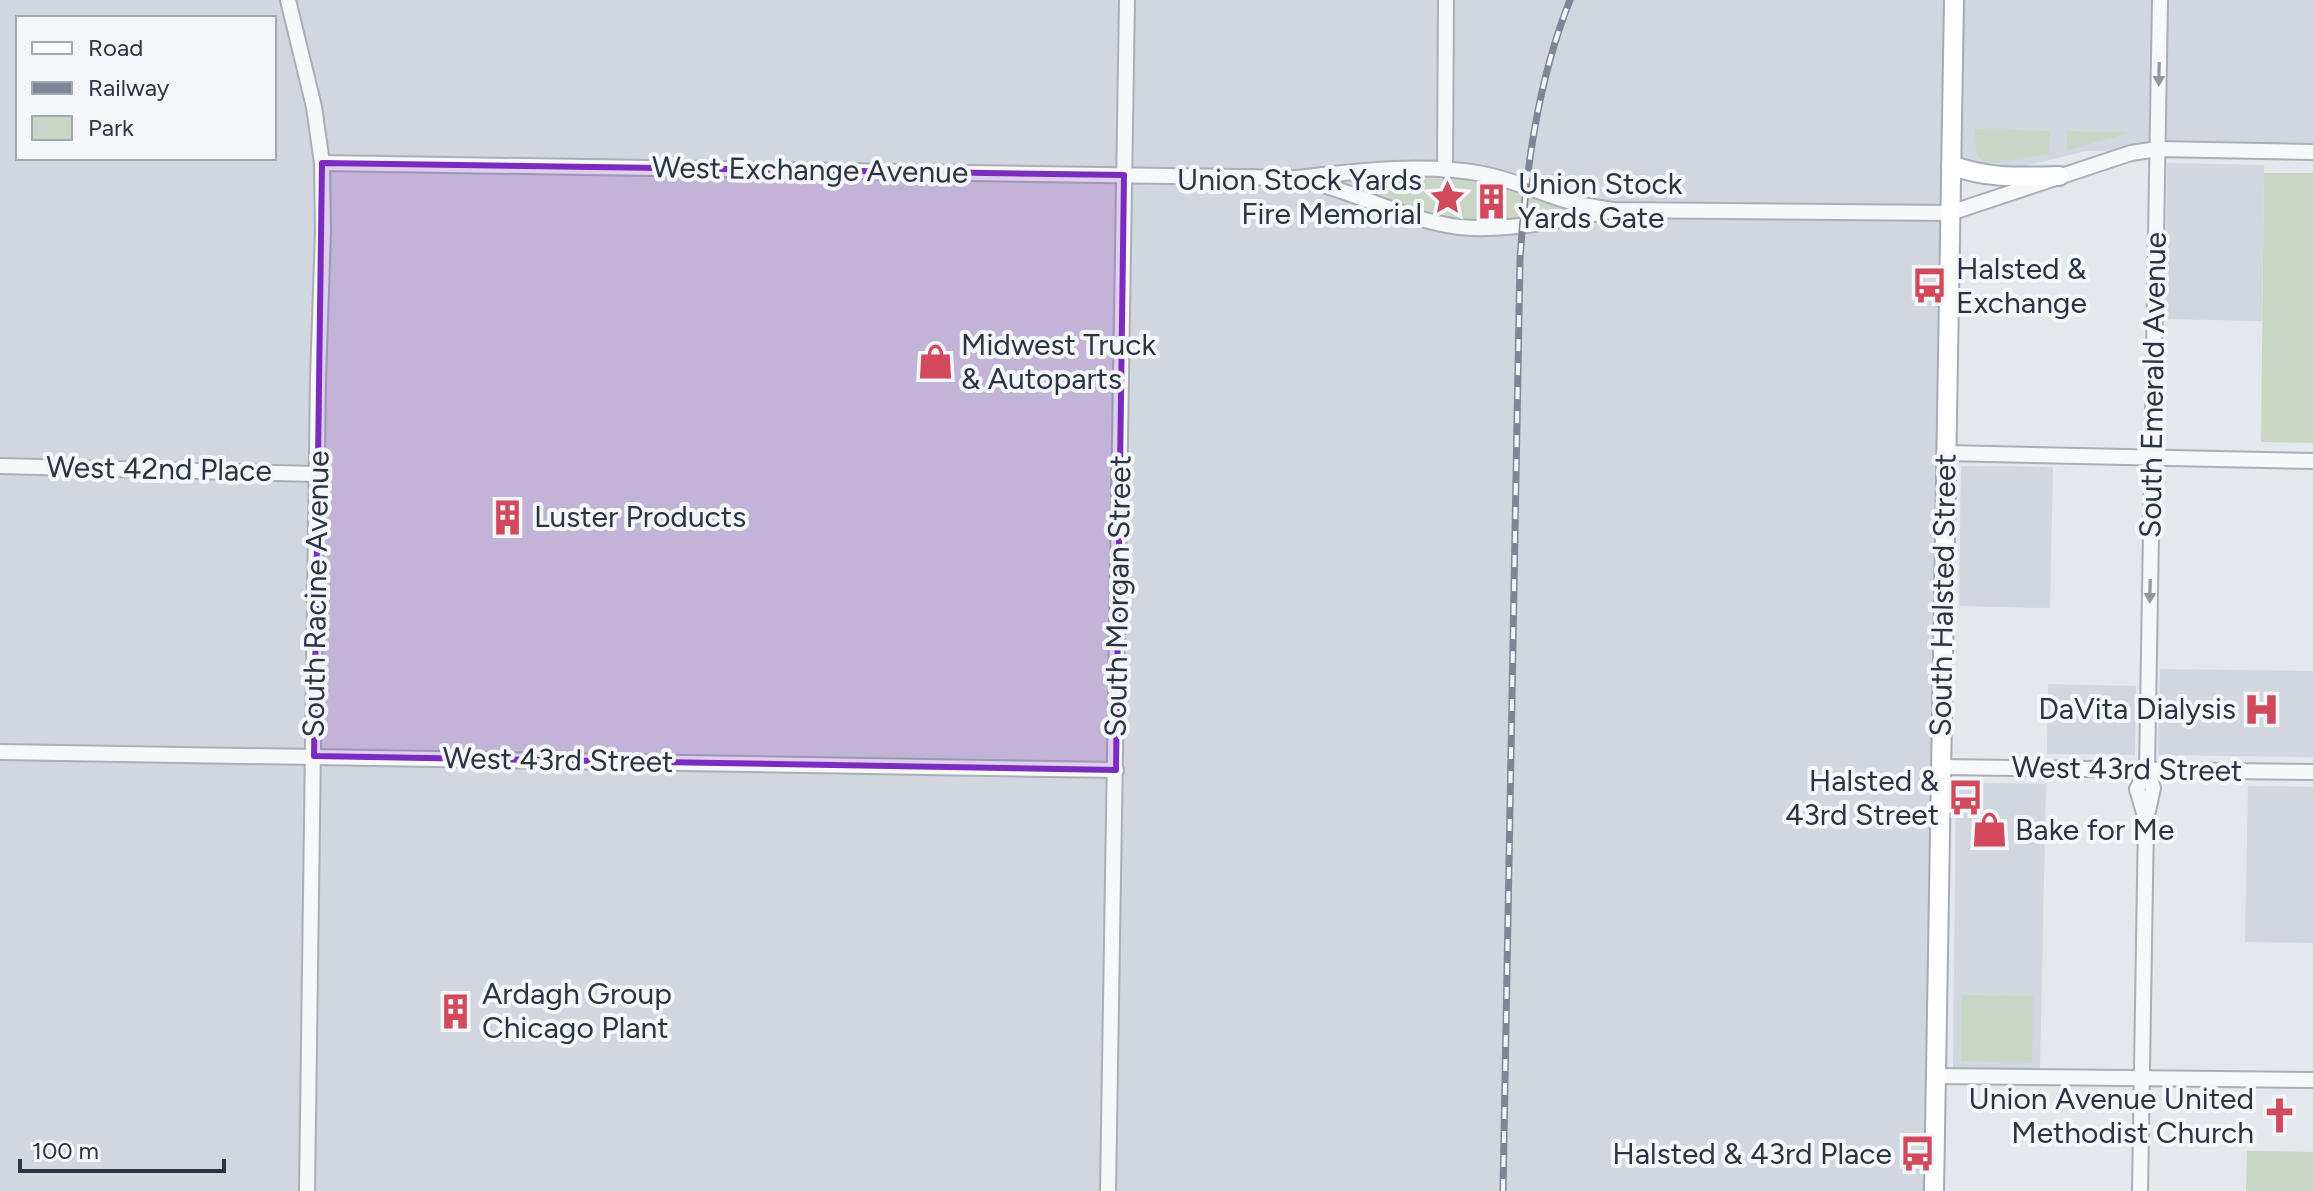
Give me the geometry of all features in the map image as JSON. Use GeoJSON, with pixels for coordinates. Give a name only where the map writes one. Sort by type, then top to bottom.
{"type":"FeatureCollection","features":[{"type":"Feature","properties":{"kind":"main road","name":"South Halsted Street"},"geometry":{"type":"LineString","coordinates":[[1934,1191],[1954,0]]}},
{"type":"Feature","properties":{"kind":"main road"},"geometry":{"type":"LineString","coordinates":[[1951,165],[1972,174],[1999,177],[2059,176]]}},
{"type":"Feature","properties":{"kind":"street","name":"South Racine Avenue"},"geometry":{"type":"LineString","coordinates":[[288,0],[305,63],[322,163],[307,1191]]}},
{"type":"Feature","properties":{"kind":"street","name":"South Morgan Street"},"geometry":{"type":"LineString","coordinates":[[1108,1191],[1127,0]]}},
{"type":"Feature","properties":{"kind":"street"},"geometry":{"type":"LineString","coordinates":[[1445,170],[1446,0]]}},
{"type":"Feature","properties":{"kind":"street","name":"South Emerald Avenue"},"geometry":{"type":"LineString","coordinates":[[2140,1191],[2146,820],[2137,789],[2147,770],[2160,0]]}},
{"type":"Feature","properties":{"kind":"street","name":"West Exchange Avenue"},"geometry":{"type":"LineString","coordinates":[[322,163],[1298,178],[1363,171],[1445,170],[1483,174],[1527,185],[1572,202],[1614,210],[1950,213],[2107,159],[2158,149],[2313,152]]}},
{"type":"Feature","properties":{"kind":"street","name":"West Exchange Avenue"},"geometry":{"type":"LineString","coordinates":[[1298,178],[1342,189],[1410,215],[1457,226],[1497,229],[1614,210]]}},
{"type":"Feature","properties":{"kind":"street"},"geometry":{"type":"LineString","coordinates":[[1945,453],[2313,461]]}},
{"type":"Feature","properties":{"kind":"street","name":"West 42nd Place"},"geometry":{"type":"LineString","coordinates":[[0,466],[317,474]]}},
{"type":"Feature","properties":{"kind":"street","name":"West 43rd Street"},"geometry":{"type":"LineString","coordinates":[[0,752],[1116,770]]}},
{"type":"Feature","properties":{"kind":"street","name":"West 43rd Street"},"geometry":{"type":"LineString","coordinates":[[1941,767],[2313,772]]}},
{"type":"Feature","properties":{"kind":"street"},"geometry":{"type":"LineString","coordinates":[[1936,1076],[2313,1080]]}},
{"type":"Feature","properties":{"kind":"highlighted area"},"geometry":{"type":"Polygon","coordinates":[[[322,163],[1124,175],[1116,770],[314,756],[322,163]]]}},
{"type":"Feature","properties":{"kind":"shaded area"},"geometry":{"type":"Polygon","coordinates":[[[0,0],[2313,0],[2313,154],[2086,151],[1951,184],[1925,1191],[0,1191],[0,0]]]}},
{"type":"Feature","properties":{"kind":"shaded area"},"geometry":{"type":"Polygon","coordinates":[[[2167,163],[2264,165],[2262,321],[2165,319],[2167,163]]]}},
{"type":"Feature","properties":{"kind":"shaded area"},"geometry":{"type":"Polygon","coordinates":[[[1961,466],[2053,467],[2050,608],[1959,606],[1961,466]]]}},
{"type":"Feature","properties":{"kind":"shaded area"},"geometry":{"type":"Polygon","coordinates":[[[2160,669],[2313,671],[2313,757],[2158,755],[2160,669]]]}},
{"type":"Feature","properties":{"kind":"shaded area"},"geometry":{"type":"Polygon","coordinates":[[[2048,684],[2136,686],[2135,755],[2047,754],[2048,684]]]}},
{"type":"Feature","properties":{"kind":"shaded area"},"geometry":{"type":"Polygon","coordinates":[[[1956,782],[2046,784],[2040,1068],[1953,1068],[1956,782]]]}},
{"type":"Feature","properties":{"kind":"shaded area"},"geometry":{"type":"Polygon","coordinates":[[[2248,786],[2313,787],[2313,943],[2245,942],[2248,786]]]}},
{"type":"Feature","properties":{"kind":"green space"},"geometry":{"type":"Polygon","coordinates":[[[1974,129],[2050,131],[2049,154],[1987,164],[1977,155],[1974,129]]]}},
{"type":"Feature","properties":{"kind":"green space"},"geometry":{"type":"Polygon","coordinates":[[[2067,131],[2131,132],[2067,151],[2067,131]]]}},
{"type":"Feature","properties":{"kind":"green space"},"geometry":{"type":"Polygon","coordinates":[[[2264,173],[2313,173],[2313,443],[2261,442],[2264,173]]]}},
{"type":"Feature","properties":{"kind":"green space"},"geometry":{"type":"Polygon","coordinates":[[[1463,179],[1537,197],[1559,207],[1557,210],[1511,218],[1451,216],[1419,208],[1358,184],[1358,180],[1463,179]]]}},
{"type":"Feature","properties":{"kind":"green space"},"geometry":{"type":"Polygon","coordinates":[[[1962,995],[2033,996],[2032,1063],[1961,1061],[1962,995]]]}},
{"type":"Feature","properties":{"kind":"green space"},"geometry":{"type":"Polygon","coordinates":[[[2247,1151],[2313,1152],[2313,1191],[2246,1191],[2247,1151]]]}},
{"type":"Feature","properties":{"kind":"railway"},"geometry":{"type":"LineString","coordinates":[[1503,1191],[1520,259],[1526,193],[1541,95],[1570,0]]}},
{"type":"Feature","properties":{"kind":"place","name":"Union Stock Yards Fire Memorial"},"geometry":{"type":"Point","coordinates":[1448,197]}},
{"type":"Feature","properties":{"kind":"place","name":"Union Stock Yards Gate"},"geometry":{"type":"Point","coordinates":[1492,201]}},
{"type":"Feature","properties":{"kind":"place","name":"Halsted & Exchange"},"geometry":{"type":"Point","coordinates":[1930,286]}},
{"type":"Feature","properties":{"kind":"place","name":"Midwest Truck & Autoparts"},"geometry":{"type":"Point","coordinates":[935,362]}},
{"type":"Feature","properties":{"kind":"place","name":"Luster Products"},"geometry":{"type":"Point","coordinates":[508,517]}},
{"type":"Feature","properties":{"kind":"place","name":"DaVita Dialysis"},"geometry":{"type":"Point","coordinates":[2262,709]}},
{"type":"Feature","properties":{"kind":"place","name":"Halsted & 43rd Street"},"geometry":{"type":"Point","coordinates":[1965,798]}},
{"type":"Feature","properties":{"kind":"place","name":"Bake for Me"},"geometry":{"type":"Point","coordinates":[1989,830]}},
{"type":"Feature","properties":{"kind":"place","name":"Ardagh Group Chicago Plant"},"geometry":{"type":"Point","coordinates":[456,1011]}},
{"type":"Feature","properties":{"kind":"place","name":"Union Avenue United Methodist Church"},"geometry":{"type":"Point","coordinates":[2280,1116]}},
{"type":"Feature","properties":{"kind":"place","name":"Halsted & 43rd Place"},"geometry":{"type":"Point","coordinates":[1918,1154]}}]}
